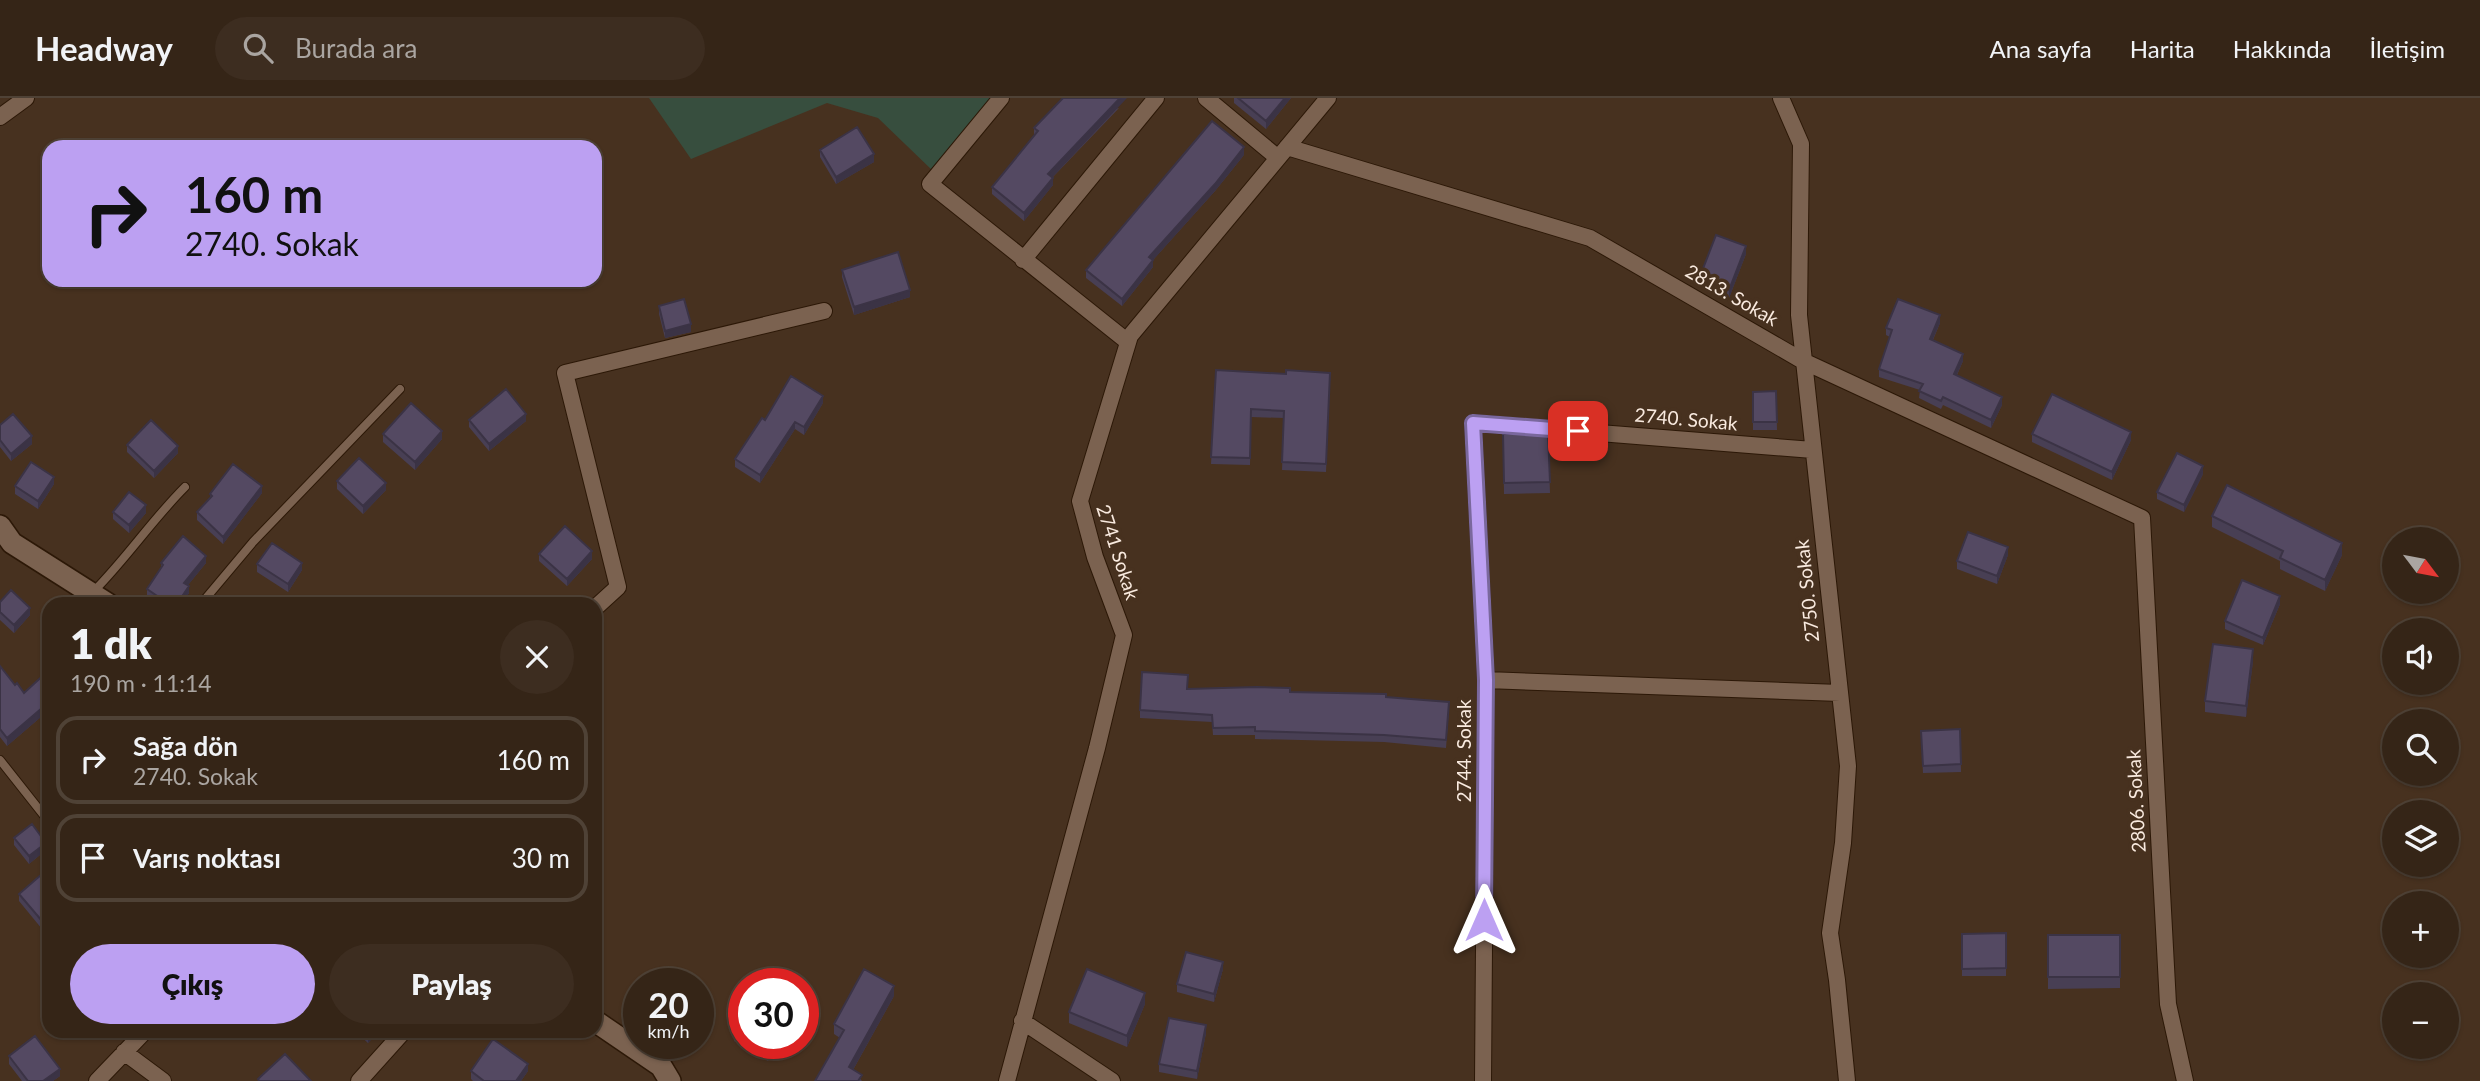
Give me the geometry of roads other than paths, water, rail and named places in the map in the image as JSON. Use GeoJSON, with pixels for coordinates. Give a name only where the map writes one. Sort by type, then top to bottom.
{"type":"FeatureCollection","features":[{"type":"Feature","properties":{"kind":"street"},"geometry":{"type":"LineString","coordinates":[[0,117],[26,98]]}},
{"type":"Feature","properties":{"kind":"street"},"geometry":{"type":"LineString","coordinates":[[1001,98],[930,184],[1128,342]]}},
{"type":"Feature","properties":{"kind":"street"},"geometry":{"type":"LineString","coordinates":[[1023,260],[1156,98]]}},
{"type":"Feature","properties":{"kind":"street"},"geometry":{"type":"LineString","coordinates":[[1206,98],[1283,153]]}},
{"type":"Feature","properties":{"kind":"street","name":"2741 Sokak"},"geometry":{"type":"LineString","coordinates":[[1007,1081],[1124,635],[1095,557],[1080,500],[1130,335],[1328,98]]}},
{"type":"Feature","properties":{"kind":"street","name":"2750. Sokak"},"geometry":{"type":"LineString","coordinates":[[1781,98],[1801,144],[1799,315],[1848,766],[1843,843],[1830,933],[1847,1081]]}},
{"type":"Feature","properties":{"kind":"street","name":"2813. Sokak"},"geometry":{"type":"LineString","coordinates":[[1283,153],[1590,238],[1804,361],[2142,517]]}},
{"type":"Feature","properties":{"kind":"street"},"geometry":{"type":"LineString","coordinates":[[602,602],[618,587],[565,373],[824,311]]}},
{"type":"Feature","properties":{"kind":"street","name":"2740. Sokak"},"geometry":{"type":"LineString","coordinates":[[1473,423],[1813,450]]}},
{"type":"Feature","properties":{"kind":"street","name":"2744. Sokak"},"geometry":{"type":"LineString","coordinates":[[1473,423],[1486,680],[1483,1081]]}},
{"type":"Feature","properties":{"kind":"street","name":"2806. Sokak"},"geometry":{"type":"LineString","coordinates":[[2142,517],[2168,1004],[2185,1081]]}},
{"type":"Feature","properties":{"kind":"street"},"geometry":{"type":"LineString","coordinates":[[0,526],[12,543],[99,597]]}},
{"type":"Feature","properties":{"kind":"street"},"geometry":{"type":"LineString","coordinates":[[1486,680],[1840,693]]}},
{"type":"Feature","properties":{"kind":"street"},"geometry":{"type":"LineString","coordinates":[[1022,1021],[1112,1081]]}},
{"type":"Feature","properties":{"kind":"street"},"geometry":{"type":"LineString","coordinates":[[602,1026],[661,1066],[670,1081]]}},
{"type":"Feature","properties":{"kind":"street"},"geometry":{"type":"LineString","coordinates":[[97,1081],[138,1038]]}},
{"type":"Feature","properties":{"kind":"street"},"geometry":{"type":"LineString","coordinates":[[359,1081],[398,1038]]}},
{"type":"Feature","properties":{"kind":"street"},"geometry":{"type":"LineString","coordinates":[[124,1052],[163,1081]]}},
{"type":"Feature","properties":{"kind":"lane"},"geometry":{"type":"LineString","coordinates":[[207,597],[253,542],[400,389]]}},
{"type":"Feature","properties":{"kind":"lane"},"geometry":{"type":"LineString","coordinates":[[102,597],[116,569],[158,515],[185,487]]}},
{"type":"Feature","properties":{"kind":"lane"},"geometry":{"type":"LineString","coordinates":[[0,760],[42,813]]}}]}
